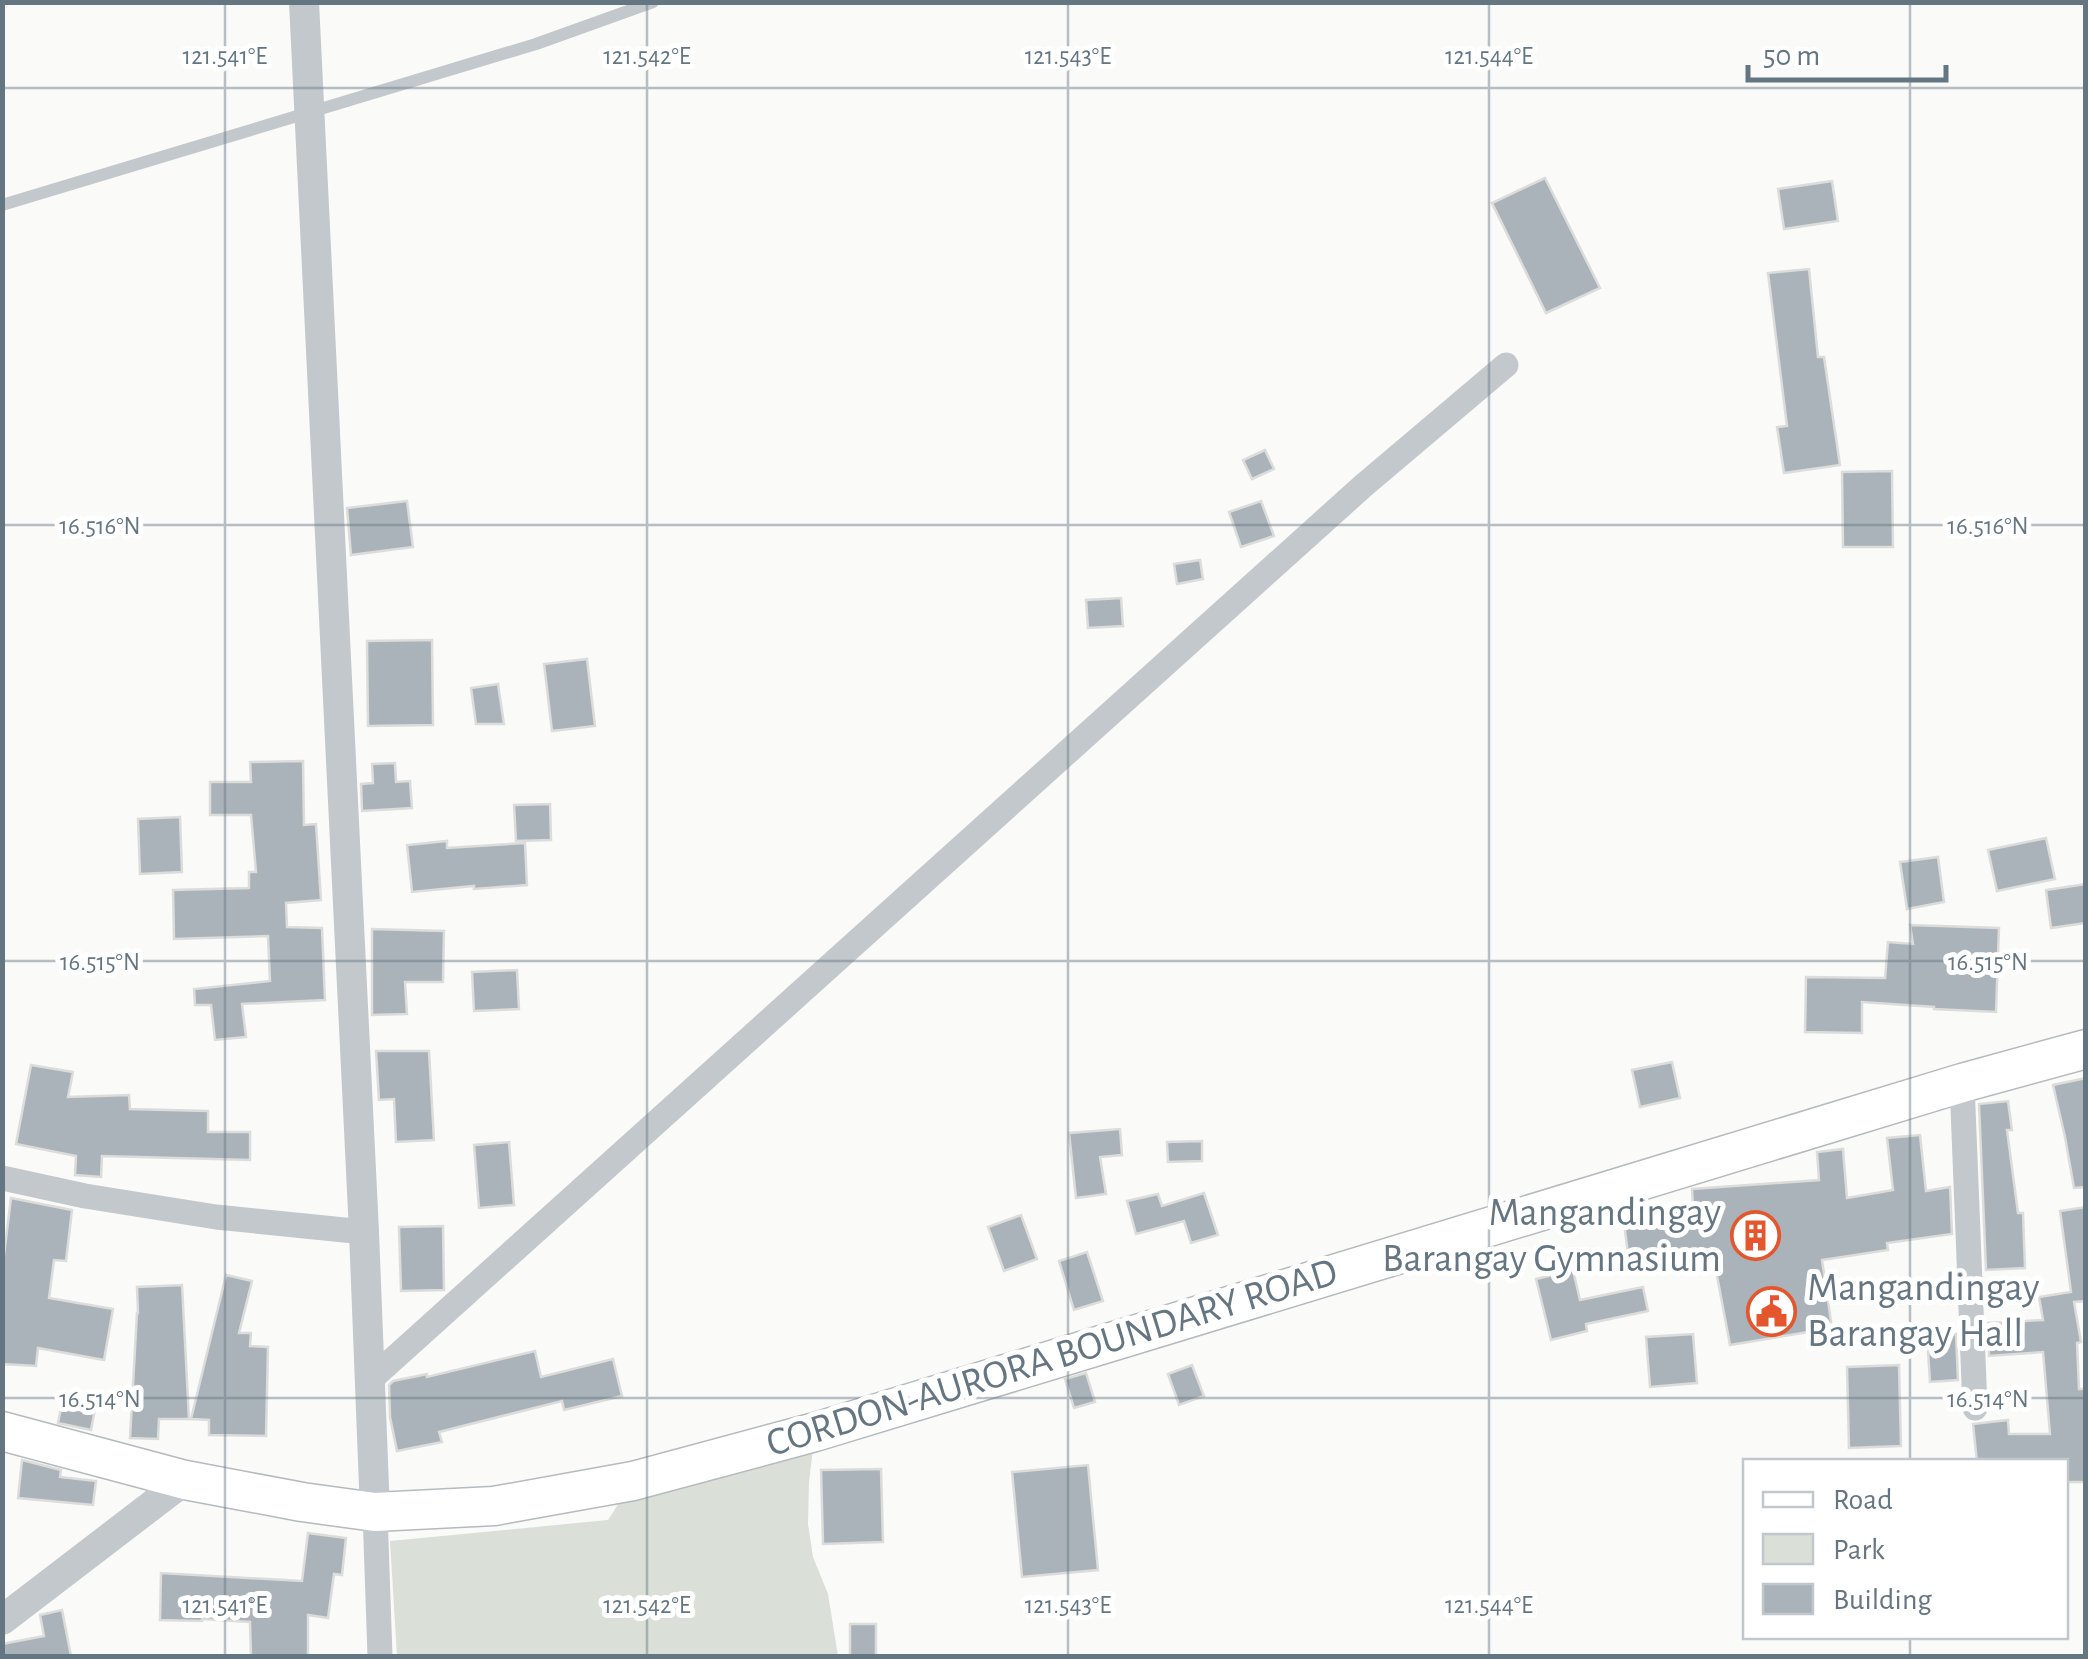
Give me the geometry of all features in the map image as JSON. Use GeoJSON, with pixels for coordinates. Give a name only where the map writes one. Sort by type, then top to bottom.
{"type":"FeatureCollection","features":[{"type":"Feature","properties":{"kind":"main road","name":"CORDON-AURORA BOUNDARY ROAD"},"geometry":{"type":"LineString","coordinates":[[2,1431],[184,1480],[375,1512],[494,1506],[633,1481],[815,1432],[1962,1083],[2086,1049]]}},
{"type":"Feature","properties":{"kind":"street"},"geometry":{"type":"LineString","coordinates":[[304,2],[364,1232],[380,1656]]}},
{"type":"Feature","properties":{"kind":"street"},"geometry":{"type":"LineString","coordinates":[[369,1381],[1363,486],[1506,365]]}},
{"type":"Feature","properties":{"kind":"street"},"geometry":{"type":"LineString","coordinates":[[1962,1083],[1975,1408]]}},
{"type":"Feature","properties":{"kind":"street"},"geometry":{"type":"LineString","coordinates":[[2,1178],[216,1217],[364,1232]]}},
{"type":"Feature","properties":{"kind":"street"},"geometry":{"type":"LineString","coordinates":[[2,1620],[184,1480]]}},
{"type":"Feature","properties":{"kind":"lane"},"geometry":{"type":"LineString","coordinates":[[2,205],[536,44],[653,2]]}},
{"type":"Feature","properties":{"kind":"green space"},"geometry":{"type":"Polygon","coordinates":[[[815,1432],[808,1524],[813,1557],[828,1594],[838,1656],[397,1656],[390,1541],[608,1520],[633,1481],[815,1432]]]}},
{"type":"Feature","properties":{"kind":"building"},"geometry":{"type":"Polygon","coordinates":[[[1545,178],[1600,288],[1546,313],[1492,203],[1545,178]]]}},
{"type":"Feature","properties":{"kind":"building"},"geometry":{"type":"Polygon","coordinates":[[[1832,181],[1838,221],[1784,229],[1778,189],[1832,181]]]}},
{"type":"Feature","properties":{"kind":"building"},"geometry":{"type":"Polygon","coordinates":[[[1809,269],[1818,357],[1824,357],[1840,465],[1784,473],[1777,427],[1787,426],[1768,273],[1809,269]]]}},
{"type":"Feature","properties":{"kind":"building"},"geometry":{"type":"Polygon","coordinates":[[[1265,450],[1274,469],[1252,479],[1243,460],[1265,450]]]}},
{"type":"Feature","properties":{"kind":"building"},"geometry":{"type":"Polygon","coordinates":[[[1892,471],[1893,547],[1843,547],[1842,472],[1892,471]]]}},
{"type":"Feature","properties":{"kind":"building"},"geometry":{"type":"Polygon","coordinates":[[[407,501],[413,547],[351,555],[347,508],[407,501]]]}},
{"type":"Feature","properties":{"kind":"building"},"geometry":{"type":"Polygon","coordinates":[[[1261,501],[1274,536],[1241,547],[1229,512],[1261,501]]]}},
{"type":"Feature","properties":{"kind":"building"},"geometry":{"type":"Polygon","coordinates":[[[1200,560],[1203,579],[1177,584],[1174,564],[1200,560]]]}},
{"type":"Feature","properties":{"kind":"building"},"geometry":{"type":"Polygon","coordinates":[[[1121,598],[1123,626],[1088,628],[1086,600],[1121,598]]]}},
{"type":"Feature","properties":{"kind":"building"},"geometry":{"type":"Polygon","coordinates":[[[432,640],[433,725],[368,726],[367,641],[432,640]]]}},
{"type":"Feature","properties":{"kind":"building"},"geometry":{"type":"Polygon","coordinates":[[[587,659],[595,726],[552,731],[544,664],[587,659]]]}},
{"type":"Feature","properties":{"kind":"building"},"geometry":{"type":"Polygon","coordinates":[[[498,684],[504,724],[476,724],[471,688],[498,684]]]}},
{"type":"Feature","properties":{"kind":"building"},"geometry":{"type":"Polygon","coordinates":[[[303,761],[304,825],[316,824],[321,900],[286,903],[287,927],[322,928],[325,1000],[242,1004],[246,1037],[215,1040],[211,1005],[195,1005],[194,989],[270,981],[268,936],[174,939],[173,890],[249,888],[249,872],[256,872],[251,815],[210,815],[210,782],[251,782],[250,762],[303,761]]]}},
{"type":"Feature","properties":{"kind":"building"},"geometry":{"type":"Polygon","coordinates":[[[395,763],[396,782],[410,781],[412,808],[362,811],[361,784],[373,783],[372,764],[395,763]]]}},
{"type":"Feature","properties":{"kind":"building"},"geometry":{"type":"Polygon","coordinates":[[[550,804],[551,840],[516,841],[514,805],[550,804]]]}},
{"type":"Feature","properties":{"kind":"building"},"geometry":{"type":"Polygon","coordinates":[[[180,817],[182,872],[140,874],[138,819],[180,817]]]}},
{"type":"Feature","properties":{"kind":"building"},"geometry":{"type":"Polygon","coordinates":[[[2046,838],[2055,879],[1997,891],[1988,850],[2046,838]]]}},
{"type":"Feature","properties":{"kind":"building"},"geometry":{"type":"Polygon","coordinates":[[[447,841],[447,848],[525,843],[527,885],[412,892],[407,845],[447,841]]]}},
{"type":"Feature","properties":{"kind":"building"},"geometry":{"type":"Polygon","coordinates":[[[1938,857],[1944,902],[1907,909],[1900,862],[1938,857]]]}},
{"type":"Feature","properties":{"kind":"building"},"geometry":{"type":"Polygon","coordinates":[[[2086,884],[2086,923],[2051,928],[2046,890],[2086,884]]]}},
{"type":"Feature","properties":{"kind":"building"},"geometry":{"type":"Polygon","coordinates":[[[1910,925],[1999,928],[1996,1012],[1862,1002],[1862,1033],[1805,1032],[1806,977],[1885,978],[1888,942],[1913,944],[1910,925]]]}},
{"type":"Feature","properties":{"kind":"building"},"geometry":{"type":"Polygon","coordinates":[[[372,929],[444,931],[443,982],[405,982],[407,1014],[372,1015],[372,929]]]}},
{"type":"Feature","properties":{"kind":"building"},"geometry":{"type":"Polygon","coordinates":[[[517,970],[519,1009],[474,1011],[472,972],[517,970]]]}},
{"type":"Feature","properties":{"kind":"building"},"geometry":{"type":"Polygon","coordinates":[[[376,1051],[429,1051],[434,1140],[396,1142],[394,1099],[379,1100],[376,1051]]]}},
{"type":"Feature","properties":{"kind":"building"},"geometry":{"type":"Polygon","coordinates":[[[1672,1062],[1680,1098],[1640,1107],[1632,1070],[1672,1062]]]}},
{"type":"Feature","properties":{"kind":"building"},"geometry":{"type":"Polygon","coordinates":[[[31,1065],[73,1072],[68,1097],[129,1095],[130,1109],[208,1111],[208,1132],[250,1132],[250,1160],[102,1156],[101,1177],[75,1175],[76,1156],[16,1144],[31,1065]]]}},
{"type":"Feature","properties":{"kind":"building"},"geometry":{"type":"Polygon","coordinates":[[[2086,1078],[2086,1187],[2074,1188],[2053,1085],[2086,1078]]]}},
{"type":"Feature","properties":{"kind":"building"},"geometry":{"type":"Polygon","coordinates":[[[2008,1101],[2012,1130],[2007,1130],[2018,1213],[2023,1213],[2025,1268],[1986,1270],[1979,1104],[2008,1101]]]}},
{"type":"Feature","properties":{"kind":"building"},"geometry":{"type":"Polygon","coordinates":[[[1120,1129],[1122,1155],[1100,1157],[1106,1194],[1076,1198],[1069,1133],[1120,1129]]]}},
{"type":"Feature","properties":{"kind":"building"},"geometry":{"type":"Polygon","coordinates":[[[1920,1135],[1926,1191],[1950,1187],[1952,1234],[1887,1243],[1888,1250],[1822,1260],[1832,1328],[1730,1345],[1712,1249],[1685,1253],[1686,1263],[1630,1270],[1623,1215],[1693,1207],[1692,1189],[1819,1180],[1817,1152],[1843,1149],[1847,1198],[1893,1190],[1887,1138],[1920,1135]]]}},
{"type":"Feature","properties":{"kind":"building"},"geometry":{"type":"Polygon","coordinates":[[[1202,1141],[1202,1161],[1168,1162],[1167,1142],[1202,1141]]]}},
{"type":"Feature","properties":{"kind":"building"},"geometry":{"type":"Polygon","coordinates":[[[509,1142],[514,1205],[479,1208],[474,1145],[509,1142]]]}},
{"type":"Feature","properties":{"kind":"building"},"geometry":{"type":"Polygon","coordinates":[[[1204,1193],[1218,1235],[1191,1243],[1184,1221],[1136,1234],[1127,1201],[1158,1194],[1162,1206],[1204,1193]]]}},
{"type":"Feature","properties":{"kind":"building"},"geometry":{"type":"Polygon","coordinates":[[[11,1198],[72,1210],[66,1261],[54,1260],[49,1298],[113,1309],[104,1360],[38,1348],[36,1366],[2,1364],[2,1271],[11,1198]]]}},
{"type":"Feature","properties":{"kind":"building"},"geometry":{"type":"Polygon","coordinates":[[[2086,1207],[2086,1301],[2074,1302],[2081,1342],[2077,1343],[2079,1389],[2086,1389],[2086,1482],[2068,1482],[2068,1459],[1977,1459],[1973,1424],[2008,1420],[2009,1434],[2050,1434],[2043,1352],[1989,1356],[1988,1323],[2043,1320],[2039,1297],[2071,1292],[2060,1211],[2086,1207]]]}},
{"type":"Feature","properties":{"kind":"building"},"geometry":{"type":"Polygon","coordinates":[[[1021,1215],[1037,1259],[1004,1271],[988,1227],[1021,1215]]]}},
{"type":"Feature","properties":{"kind":"building"},"geometry":{"type":"Polygon","coordinates":[[[443,1226],[444,1290],[401,1291],[399,1227],[443,1226]]]}},
{"type":"Feature","properties":{"kind":"building"},"geometry":{"type":"Polygon","coordinates":[[[1087,1252],[1103,1301],[1074,1310],[1059,1261],[1087,1252]]]}},
{"type":"Feature","properties":{"kind":"building"},"geometry":{"type":"Polygon","coordinates":[[[1573,1270],[1580,1300],[1643,1287],[1648,1311],[1586,1324],[1587,1331],[1551,1340],[1536,1279],[1573,1270]]]}},
{"type":"Feature","properties":{"kind":"building"},"geometry":{"type":"Polygon","coordinates":[[[226,1275],[252,1281],[239,1333],[251,1333],[250,1346],[268,1347],[266,1436],[209,1435],[209,1420],[191,1419],[226,1275]]]}},
{"type":"Feature","properties":{"kind":"building"},"geometry":{"type":"Polygon","coordinates":[[[182,1285],[189,1419],[159,1419],[158,1439],[130,1438],[137,1287],[182,1285]]]}},
{"type":"Feature","properties":{"kind":"building"},"geometry":{"type":"Polygon","coordinates":[[[1693,1334],[1697,1383],[1650,1387],[1646,1337],[1693,1334]]]}},
{"type":"Feature","properties":{"kind":"building"},"geometry":{"type":"Polygon","coordinates":[[[1956,1334],[1958,1380],[1930,1382],[1927,1335],[1956,1334]]]}},
{"type":"Feature","properties":{"kind":"building"},"geometry":{"type":"Polygon","coordinates":[[[535,1351],[541,1377],[613,1359],[622,1396],[564,1410],[562,1401],[439,1432],[442,1442],[397,1451],[390,1417],[389,1385],[393,1381],[427,1377],[535,1351]]]}},
{"type":"Feature","properties":{"kind":"building"},"geometry":{"type":"Polygon","coordinates":[[[1192,1365],[1204,1396],[1179,1405],[1168,1374],[1192,1365]]]}},
{"type":"Feature","properties":{"kind":"building"},"geometry":{"type":"Polygon","coordinates":[[[1899,1365],[1901,1446],[1849,1448],[1847,1367],[1899,1365]]]}},
{"type":"Feature","properties":{"kind":"building"},"geometry":{"type":"Polygon","coordinates":[[[1086,1373],[1095,1402],[1074,1408],[1065,1379],[1086,1373]]]}},
{"type":"Feature","properties":{"kind":"building"},"geometry":{"type":"Polygon","coordinates":[[[63,1398],[96,1404],[91,1430],[58,1423],[63,1398]]]}},
{"type":"Feature","properties":{"kind":"building"},"geometry":{"type":"Polygon","coordinates":[[[22,1460],[61,1470],[60,1477],[96,1481],[93,1505],[18,1498],[22,1460]]]}},
{"type":"Feature","properties":{"kind":"building"},"geometry":{"type":"Polygon","coordinates":[[[1088,1465],[1098,1570],[1022,1577],[1012,1472],[1088,1465]]]}},
{"type":"Feature","properties":{"kind":"building"},"geometry":{"type":"Polygon","coordinates":[[[881,1469],[883,1542],[823,1544],[821,1470],[881,1469]]]}},
{"type":"Feature","properties":{"kind":"building"},"geometry":{"type":"Polygon","coordinates":[[[308,1533],[346,1538],[342,1575],[334,1574],[328,1618],[308,1615],[308,1656],[251,1656],[250,1622],[160,1620],[161,1573],[302,1581],[308,1533]]]}},
{"type":"Feature","properties":{"kind":"building"},"geometry":{"type":"Polygon","coordinates":[[[62,1610],[71,1656],[2,1656],[2,1644],[44,1636],[40,1615],[62,1610]]]}},
{"type":"Feature","properties":{"kind":"building"},"geometry":{"type":"Polygon","coordinates":[[[850,1624],[876,1624],[876,1656],[850,1656],[850,1624]]]}},
{"type":"Feature","properties":{"kind":"place","name":"Mangandingay Barangay Gymnasium"},"geometry":{"type":"Point","coordinates":[1756,1236]}},
{"type":"Feature","properties":{"kind":"place","name":"Mangandingay Barangay Hall"},"geometry":{"type":"Point","coordinates":[1772,1311]}}]}
